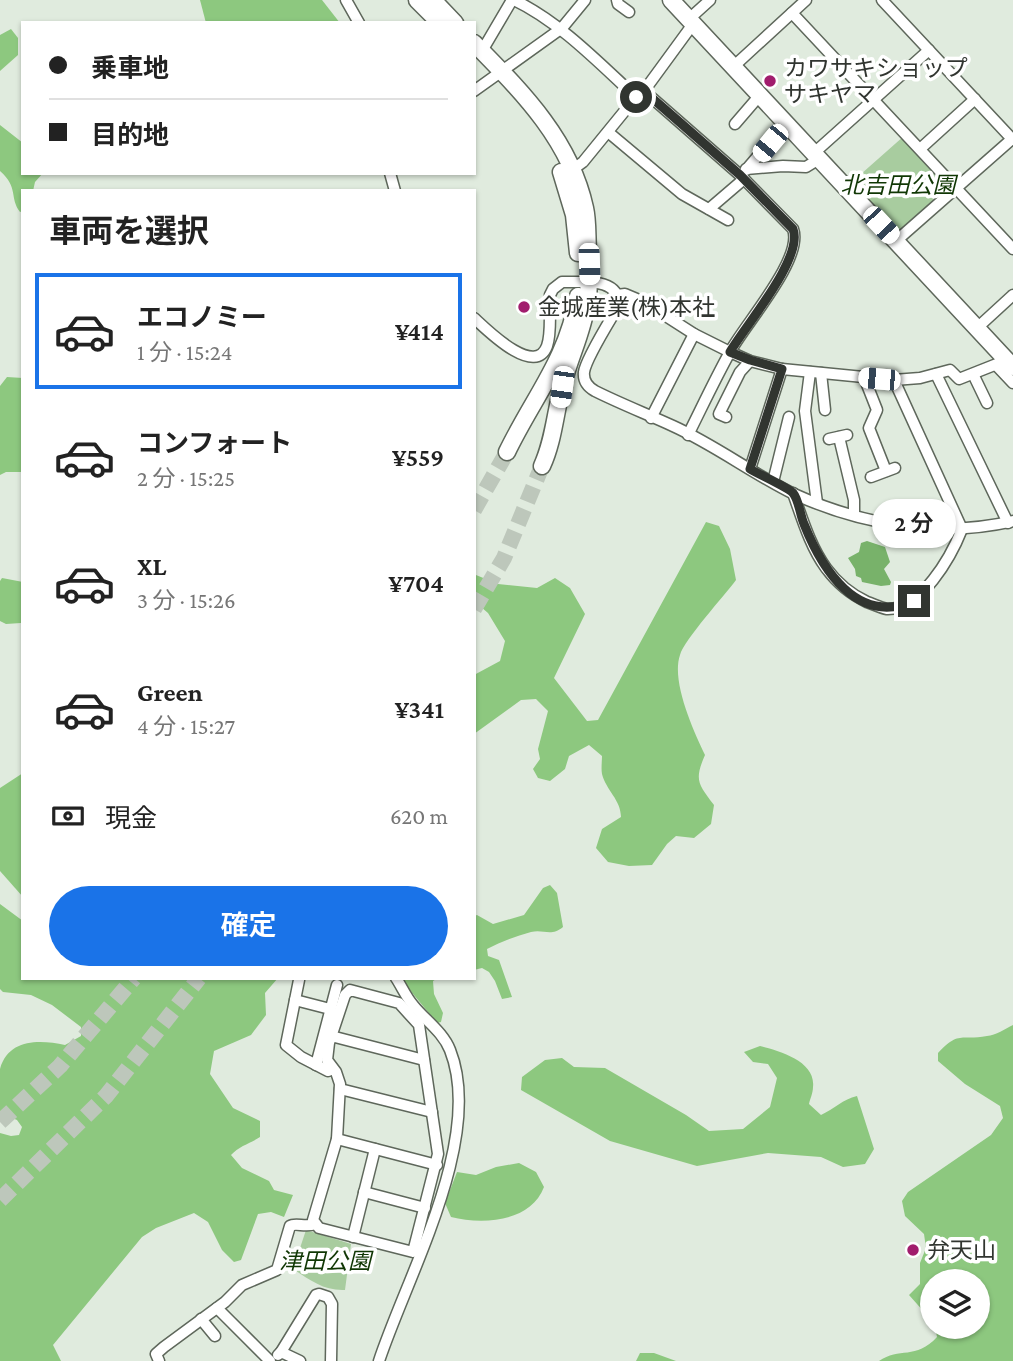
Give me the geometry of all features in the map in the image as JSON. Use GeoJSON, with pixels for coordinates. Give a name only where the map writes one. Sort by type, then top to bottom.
{"type":"FeatureCollection","features":[{"type":"Feature","properties":{"kind":"main road"},"geometry":{"type":"LineString","coordinates":[[417,0],[438,21]]}},
{"type":"Feature","properties":{"kind":"main road"},"geometry":{"type":"LineString","coordinates":[[433,0],[453,21]]}},
{"type":"Feature","properties":{"kind":"main road"},"geometry":{"type":"LineString","coordinates":[[670,0],[976,328],[1005,364]]}},
{"type":"Feature","properties":{"kind":"main road"},"geometry":{"type":"LineString","coordinates":[[477,50],[535,124],[560,168],[574,215],[584,283],[565,347],[549,379],[525,414],[507,452]]}},
{"type":"Feature","properties":{"kind":"main road"},"geometry":{"type":"LineString","coordinates":[[497,74],[541,114],[553,132],[572,170],[585,208],[584,283],[579,340],[562,387],[554,432],[542,467]]}},
{"type":"Feature","properties":{"kind":"street"},"geometry":{"type":"LineString","coordinates":[[346,0],[358,21]]}},
{"type":"Feature","properties":{"kind":"street"},"geometry":{"type":"LineString","coordinates":[[477,50],[513,0],[534,10],[744,174],[793,229],[795,242],[775,286],[730,352],[688,435]]}},
{"type":"Feature","properties":{"kind":"street"},"geometry":{"type":"LineString","coordinates":[[476,90],[559,30],[585,0]]}},
{"type":"Feature","properties":{"kind":"street"},"geometry":{"type":"LineString","coordinates":[[617,0],[629,12]]}},
{"type":"Feature","properties":{"kind":"street"},"geometry":{"type":"LineString","coordinates":[[572,170],[583,162],[640,94],[709,0]]}},
{"type":"Feature","properties":{"kind":"street"},"geometry":{"type":"LineString","coordinates":[[733,66],[806,0]]}},
{"type":"Feature","properties":{"kind":"street"},"geometry":{"type":"LineString","coordinates":[[882,0],[1013,139],[896,242]]}},
{"type":"Feature","properties":{"kind":"street"},"geometry":{"type":"LineString","coordinates":[[792,13],[1013,249]]}},
{"type":"Feature","properties":{"kind":"street"},"geometry":{"type":"LineString","coordinates":[[744,174],[783,166],[806,167],[929,50]]}},
{"type":"Feature","properties":{"kind":"street"},"geometry":{"type":"LineString","coordinates":[[735,124],[760,95]]}},
{"type":"Feature","properties":{"kind":"street"},"geometry":{"type":"LineString","coordinates":[[920,149],[975,99]]}},
{"type":"Feature","properties":{"kind":"street"},"geometry":{"type":"LineString","coordinates":[[709,209],[744,174],[786,123]]}},
{"type":"Feature","properties":{"kind":"street"},"geometry":{"type":"LineString","coordinates":[[608,132],[682,194],[728,220]]}},
{"type":"Feature","properties":{"kind":"street"},"geometry":{"type":"LineString","coordinates":[[476,320],[513,350],[536,357],[548,344],[550,295],[553,289],[562,282],[608,285],[617,295],[619,305],[586,367],[585,380],[595,391],[688,435],[793,493],[853,515],[919,528],[962,529],[1011,522],[936,374]]}},
{"type":"Feature","properties":{"kind":"street"},"geometry":{"type":"LineString","coordinates":[[617,295],[625,294],[644,303],[694,334],[730,352],[782,369],[894,380],[920,378],[950,370],[959,379],[1005,364],[1013,383]]}},
{"type":"Feature","properties":{"kind":"street"},"geometry":{"type":"LineString","coordinates":[[976,328],[1013,295]]}},
{"type":"Feature","properties":{"kind":"street"},"geometry":{"type":"LineString","coordinates":[[651,418],[694,334]]}},
{"type":"Feature","properties":{"kind":"street"},"geometry":{"type":"LineString","coordinates":[[726,417],[719,414],[740,372],[750,360]]}},
{"type":"Feature","properties":{"kind":"street"},"geometry":{"type":"LineString","coordinates":[[750,469],[782,369]]}},
{"type":"Feature","properties":{"kind":"street"},"geometry":{"type":"LineString","coordinates":[[815,372],[825,410]]}},
{"type":"Feature","properties":{"kind":"street"},"geometry":{"type":"LineString","coordinates":[[815,372],[805,411],[817,503]]}},
{"type":"Feature","properties":{"kind":"street"},"geometry":{"type":"LineString","coordinates":[[973,374],[987,403]]}},
{"type":"Feature","properties":{"kind":"street"},"geometry":{"type":"LineString","coordinates":[[864,377],[877,410],[869,428],[891,469],[871,477]]}},
{"type":"Feature","properties":{"kind":"street"},"geometry":{"type":"LineString","coordinates":[[894,380],[962,529]]}},
{"type":"Feature","properties":{"kind":"street"},"geometry":{"type":"LineString","coordinates":[[773,482],[789,417]]}},
{"type":"Feature","properties":{"kind":"street"},"geometry":{"type":"LineString","coordinates":[[838,437],[854,500],[853,515]]}},
{"type":"Feature","properties":{"kind":"street"},"geometry":{"type":"LineString","coordinates":[[793,493],[803,523],[825,567],[853,596],[886,609],[901,607],[914,601],[944,562],[962,529]]}},
{"type":"Feature","properties":{"kind":"street"},"geometry":{"type":"LineString","coordinates":[[299,980],[286,1045],[316,1065],[328,1071],[333,1069]]}},
{"type":"Feature","properties":{"kind":"street"},"geometry":{"type":"LineString","coordinates":[[379,1361],[453,1155],[457,1123],[457,1084],[451,1053],[445,1039],[410,1001],[397,980]]}},
{"type":"Feature","properties":{"kind":"street"},"geometry":{"type":"LineString","coordinates":[[316,1065],[337,985]]}},
{"type":"Feature","properties":{"kind":"street"},"geometry":{"type":"LineString","coordinates":[[347,991],[403,1006],[419,1026],[438,1154],[416,1256],[319,1228],[313,1220],[337,1139],[339,1077],[327,1060],[331,1036],[347,991]]}},
{"type":"Feature","properties":{"kind":"street"},"geometry":{"type":"LineString","coordinates":[[295,1000],[330,1009]]}},
{"type":"Feature","properties":{"kind":"street"},"geometry":{"type":"LineString","coordinates":[[331,1036],[424,1060]]}},
{"type":"Feature","properties":{"kind":"street"},"geometry":{"type":"LineString","coordinates":[[340,1089],[432,1112]]}},
{"type":"Feature","properties":{"kind":"street"},"geometry":{"type":"LineString","coordinates":[[337,1139],[437,1165]]}},
{"type":"Feature","properties":{"kind":"street"},"geometry":{"type":"LineString","coordinates":[[353,1237],[375,1149]]}},
{"type":"Feature","properties":{"kind":"street"},"geometry":{"type":"LineString","coordinates":[[364,1192],[425,1208]]}},
{"type":"Feature","properties":{"kind":"street"},"geometry":{"type":"LineString","coordinates":[[159,1361],[156,1354],[217,1308],[242,1285],[277,1270],[290,1226],[296,1224],[306,1228],[315,1224]]}},
{"type":"Feature","properties":{"kind":"street"},"geometry":{"type":"LineString","coordinates":[[217,1308],[272,1361],[281,1352],[316,1295],[328,1297],[332,1304],[331,1361]]}},
{"type":"Feature","properties":{"kind":"street"},"geometry":{"type":"LineString","coordinates":[[201,1319],[215,1336]]}},
{"type":"Feature","properties":{"kind":"street"},"geometry":{"type":"LineString","coordinates":[[281,1352],[300,1361]]}},
{"type":"Feature","properties":{"kind":"green space","name":"北吉田公園"},"geometry":{"type":"Polygon","coordinates":[[[904,136],[945,179],[928,194],[935,201],[898,234],[852,182],[904,136]]]}},
{"type":"Feature","properties":{"kind":"green space","name":"津田公園"},"geometry":{"type":"Polygon","coordinates":[[[306,1230],[351,1244],[345,1290],[324,1287],[293,1269],[306,1230]]]}},
{"type":"Feature","properties":{"kind":"shaded area"},"geometry":{"type":"Polygon","coordinates":[[[200,0],[322,0],[338,21],[205,21],[200,0]]]}},
{"type":"Feature","properties":{"kind":"shaded area"},"geometry":{"type":"Polygon","coordinates":[[[11,29],[18,38],[18,55],[0,71],[0,35],[11,29]]]}},
{"type":"Feature","properties":{"kind":"shaded area"},"geometry":{"type":"Polygon","coordinates":[[[0,125],[21,141],[21,175],[41,175],[33,189],[21,189],[21,212],[15,202],[10,182],[0,171],[0,125]]]}},
{"type":"Feature","properties":{"kind":"shaded area"},"geometry":{"type":"Polygon","coordinates":[[[7,377],[21,378],[21,472],[6,472],[0,475],[0,386],[7,377]]]}},
{"type":"Feature","properties":{"kind":"shaded area"},"geometry":{"type":"Polygon","coordinates":[[[706,522],[719,526],[730,549],[736,580],[689,639],[680,655],[678,666],[678,678],[685,705],[705,755],[699,782],[714,805],[711,824],[694,838],[676,836],[652,865],[629,866],[608,862],[596,848],[602,829],[621,817],[619,805],[602,774],[602,756],[589,745],[569,756],[565,769],[550,781],[538,778],[533,769],[540,759],[538,749],[548,711],[536,699],[521,700],[476,733],[476,674],[500,661],[505,641],[488,613],[476,603],[476,575],[498,584],[537,588],[555,578],[570,588],[585,614],[554,678],[587,721],[598,720],[706,522]]]}},
{"type":"Feature","properties":{"kind":"shaded area"},"geometry":{"type":"Polygon","coordinates":[[[867,541],[885,547],[890,562],[884,569],[890,585],[862,582],[861,578],[856,576],[848,558],[859,552],[861,543],[867,541]]]}},
{"type":"Feature","properties":{"kind":"shaded area"},"geometry":{"type":"Polygon","coordinates":[[[2,578],[21,582],[21,623],[6,624],[0,621],[2,578]]]}},
{"type":"Feature","properties":{"kind":"shaded area"},"geometry":{"type":"Polygon","coordinates":[[[21,774],[21,895],[0,871],[0,788],[21,774]]]}},
{"type":"Feature","properties":{"kind":"shaded area"},"geometry":{"type":"Polygon","coordinates":[[[550,885],[557,893],[563,927],[555,932],[536,931],[525,934],[487,949],[488,956],[499,960],[512,997],[502,999],[489,972],[482,968],[476,970],[476,915],[493,924],[524,915],[543,888],[550,885]]]}},
{"type":"Feature","properties":{"kind":"shaded area"},"geometry":{"type":"Polygon","coordinates":[[[0,904],[21,920],[21,980],[276,980],[265,993],[266,1015],[251,1035],[214,1051],[210,1074],[233,1108],[260,1121],[260,1137],[231,1155],[242,1168],[269,1181],[274,1190],[293,1195],[284,1217],[271,1212],[258,1214],[241,1260],[234,1262],[222,1250],[208,1222],[194,1213],[156,1228],[142,1237],[53,1345],[61,1361],[0,1361],[0,1133],[19,1135],[22,1127],[17,1120],[0,1113],[0,1069],[10,1051],[18,1046],[36,1042],[65,1045],[81,1036],[81,1027],[52,1005],[31,995],[3,992],[0,989],[0,904]]]}},
{"type":"Feature","properties":{"kind":"shaded area"},"geometry":{"type":"Polygon","coordinates":[[[402,980],[435,980],[434,994],[443,1013],[441,1022],[437,1023],[402,980]]]}},
{"type":"Feature","properties":{"kind":"shaded area"},"geometry":{"type":"Polygon","coordinates":[[[1013,1025],[1013,1361],[879,1361],[915,1351],[935,1339],[990,1339],[990,1269],[920,1269],[926,1248],[924,1234],[905,1216],[902,1201],[908,1192],[991,1135],[1003,1118],[1000,1106],[965,1084],[938,1061],[938,1053],[951,1041],[1000,1032],[1013,1025]]]}},
{"type":"Feature","properties":{"kind":"shaded area"},"geometry":{"type":"Polygon","coordinates":[[[760,1046],[795,1059],[809,1070],[813,1087],[809,1104],[821,1115],[857,1096],[874,1149],[865,1164],[843,1167],[821,1157],[768,1153],[697,1166],[610,1141],[521,1090],[522,1077],[545,1060],[562,1058],[574,1067],[605,1068],[709,1131],[743,1129],[770,1107],[777,1078],[768,1064],[753,1062],[744,1052],[760,1046]]]}},
{"type":"Feature","properties":{"kind":"shaded area"},"geometry":{"type":"Polygon","coordinates":[[[519,1163],[536,1172],[544,1187],[538,1199],[528,1208],[505,1218],[491,1220],[451,1217],[445,1203],[457,1172],[476,1175],[496,1167],[519,1163]]]}},
{"type":"Feature","properties":{"kind":"shaded area"},"geometry":{"type":"Polygon","coordinates":[[[920,1284],[920,1307],[909,1295],[920,1284]]]}},
{"type":"Feature","properties":{"kind":"shaded area"},"geometry":{"type":"Polygon","coordinates":[[[640,1353],[654,1353],[676,1361],[636,1361],[640,1353]]]}},
{"type":"Feature","properties":{"kind":"tunnel"},"geometry":{"type":"LineString","coordinates":[[476,506],[507,452]]}},
{"type":"Feature","properties":{"kind":"tunnel"},"geometry":{"type":"LineString","coordinates":[[476,606],[504,558],[542,466]]}},
{"type":"Feature","properties":{"kind":"tunnel"},"geometry":{"type":"LineString","coordinates":[[0,1122],[60,1066],[132,980]]}},
{"type":"Feature","properties":{"kind":"tunnel"},"geometry":{"type":"LineString","coordinates":[[0,1200],[106,1096],[197,980]]}},
{"type":"Feature","properties":{"kind":"place","name":"カワサキショップ サキヤマ"},"geometry":{"type":"Point","coordinates":[770,81]}},
{"type":"Feature","properties":{"kind":"place","name":"金城産業(株)本社"},"geometry":{"type":"Point","coordinates":[524,307]}},
{"type":"Feature","properties":{"kind":"place","name":"弁天山"},"geometry":{"type":"Point","coordinates":[913,1250]}},
{"type":"Feature","properties":{"kind":"route"},"geometry":{"type":"LineString","coordinates":[[636,97],[644,91],[740,175],[793,229],[795,235],[788,261],[775,286],[730,352],[782,369],[750,469],[793,493],[803,523],[825,567],[853,596],[886,609],[901,607],[914,601]]}}]}
